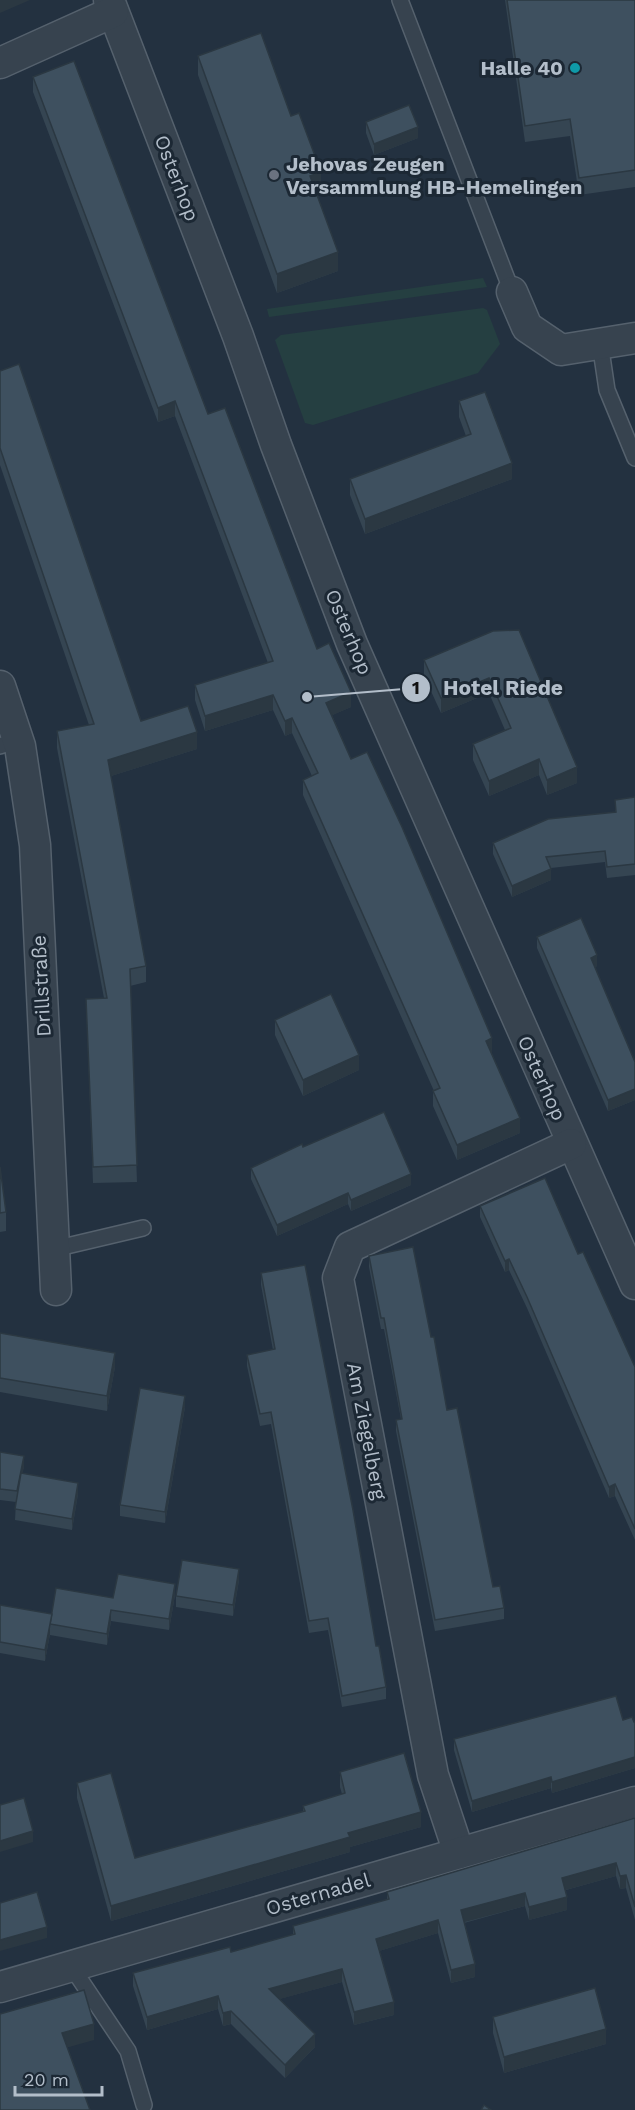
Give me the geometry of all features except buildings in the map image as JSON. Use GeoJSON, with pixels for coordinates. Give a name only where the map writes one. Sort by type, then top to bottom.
{"type":"FeatureCollection","features":[{"type":"Feature","properties":{"kind":"street"},"geometry":{"type":"LineString","coordinates":[[0,63],[111,6]]}},
{"type":"Feature","properties":{"kind":"street","name":"Osterhop"},"geometry":{"type":"LineString","coordinates":[[111,6],[238,336],[276,445],[352,644],[571,1144],[635,1284]]}},
{"type":"Feature","properties":{"kind":"street"},"geometry":{"type":"LineString","coordinates":[[512,292],[527,327],[561,350],[635,338]]}},
{"type":"Feature","properties":{"kind":"street","name":"Drillstraße"},"geometry":{"type":"LineString","coordinates":[[0,686],[9,743],[35,845],[56,1290]]}},
{"type":"Feature","properties":{"kind":"street","name":"Am Ziegelberg"},"geometry":{"type":"LineString","coordinates":[[459,1853],[433,1775],[338,1278],[350,1247],[571,1144]]}},
{"type":"Feature","properties":{"kind":"street","name":"Osternadel"},"geometry":{"type":"LineString","coordinates":[[0,1987],[635,1802]]}},
{"type":"Feature","properties":{"kind":"lane"},"geometry":{"type":"LineString","coordinates":[[400,0],[512,292]]}},
{"type":"Feature","properties":{"kind":"lane"},"geometry":{"type":"LineString","coordinates":[[600,343],[607,390],[635,458]]}},
{"type":"Feature","properties":{"kind":"lane"},"geometry":{"type":"LineString","coordinates":[[54,1249],[143,1227]]}},
{"type":"Feature","properties":{"kind":"lane"},"geometry":{"type":"LineString","coordinates":[[71,1966],[128,2051],[144,2105]]}},
{"type":"Feature","properties":{"kind":"green space"},"geometry":{"type":"Polygon","coordinates":[[[483,278],[487,287],[269,317],[267,309],[483,278]]]}},
{"type":"Feature","properties":{"kind":"green space"},"geometry":{"type":"Polygon","coordinates":[[[483,308],[487,310],[500,344],[478,373],[313,425],[305,423],[275,340],[281,335],[483,308]]]}},
{"type":"Feature","properties":{"kind":"place","name":"Halle 40"},"geometry":{"type":"Point","coordinates":[575,68]}},
{"type":"Feature","properties":{"kind":"place","name":"Jehovas Zeugen Versammlung HB-Hemelingen"},"geometry":{"type":"Point","coordinates":[274,175]}},
{"type":"Feature","properties":{"kind":"place","name":"Hotel Riede"},"geometry":{"type":"Point","coordinates":[307,697]}}]}
